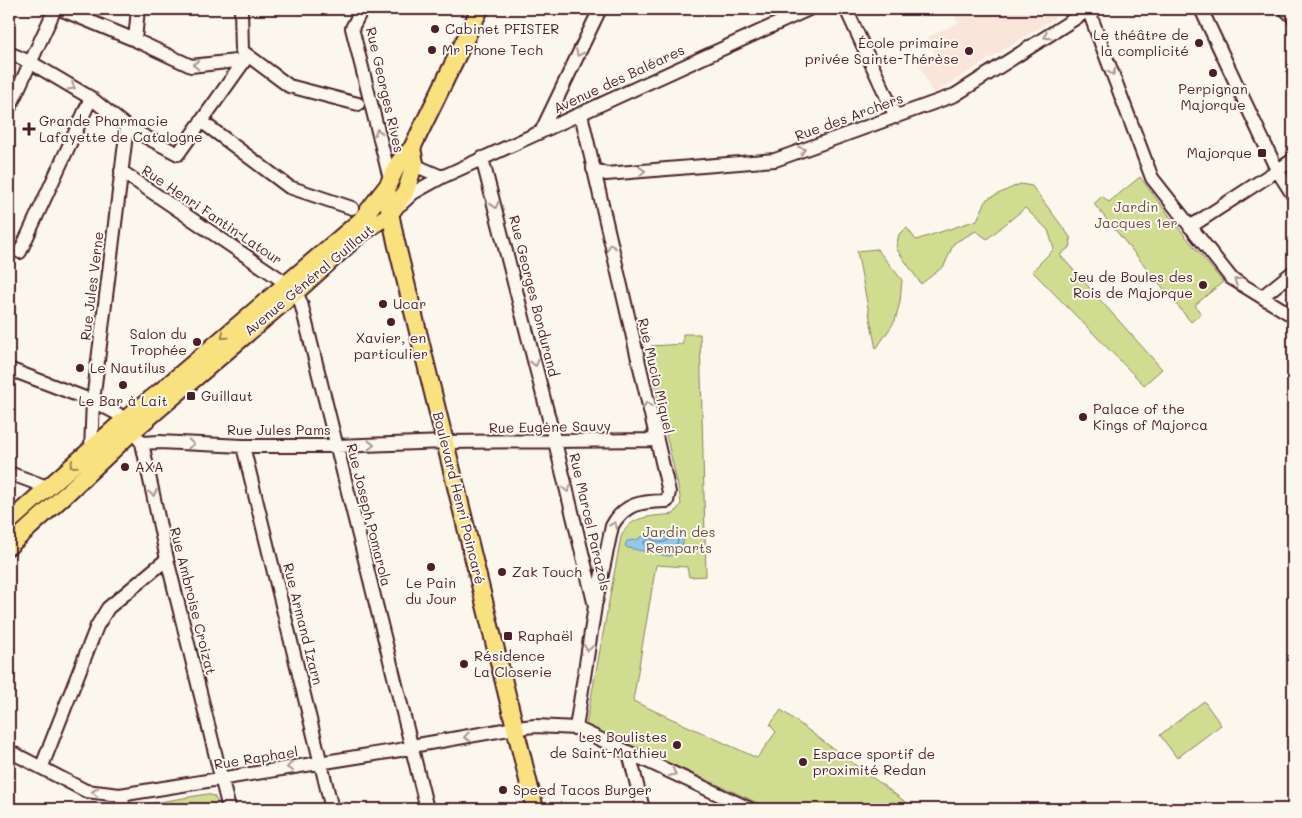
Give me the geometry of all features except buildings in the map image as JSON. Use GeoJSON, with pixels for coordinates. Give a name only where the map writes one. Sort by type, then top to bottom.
{"type":"FeatureCollection","features":[{"type":"Feature","properties":{"kind":"main road"},"geometry":{"type":"LineString","coordinates":[[414,155],[480,9]]}},
{"type":"Feature","properties":{"kind":"main road","name":"Avenue Général Guillaut"},"geometry":{"type":"LineString","coordinates":[[291,287],[361,220],[389,182],[399,162],[414,155]]}},
{"type":"Feature","properties":{"kind":"main road","name":"Avenue Général Guillaut"},"geometry":{"type":"LineString","coordinates":[[9,546],[132,432],[162,390],[291,287],[390,214],[404,193],[414,155]]}},
{"type":"Feature","properties":{"kind":"main road","name":"Boulevard Henri Poincaré"},"geometry":{"type":"LineString","coordinates":[[389,182],[387,198],[390,214],[535,809]]}},
{"type":"Feature","properties":{"kind":"main road","name":"Avenue Général Guillaut"},"geometry":{"type":"LineString","coordinates":[[9,522],[91,449],[132,432]]}},
{"type":"Feature","properties":{"kind":"street"},"geometry":{"type":"LineString","coordinates":[[9,109],[55,9]]}},
{"type":"Feature","properties":{"kind":"street"},"geometry":{"type":"LineString","coordinates":[[60,9],[191,66],[243,55],[289,86],[358,104]]}},
{"type":"Feature","properties":{"kind":"street"},"geometry":{"type":"LineString","coordinates":[[135,40],[138,9]]}},
{"type":"Feature","properties":{"kind":"street"},"geometry":{"type":"LineString","coordinates":[[9,53],[30,62],[91,98],[127,127],[178,154],[243,55],[241,9]]}},
{"type":"Feature","properties":{"kind":"street","name":"Rue Georges Rives"},"geometry":{"type":"LineString","coordinates":[[362,9],[352,28],[389,182]]}},
{"type":"Feature","properties":{"kind":"street"},"geometry":{"type":"LineString","coordinates":[[541,132],[600,9]]}},
{"type":"Feature","properties":{"kind":"street","name":"Avenue des Baléares"},"geometry":{"type":"LineString","coordinates":[[390,214],[413,193],[442,177],[809,9]]}},
{"type":"Feature","properties":{"kind":"street"},"geometry":{"type":"LineString","coordinates":[[846,9],[896,116]]}},
{"type":"Feature","properties":{"kind":"street"},"geometry":{"type":"LineString","coordinates":[[1089,9],[1152,178],[1231,278],[1293,316]]}},
{"type":"Feature","properties":{"kind":"street","name":"Rue des Archers"},"geometry":{"type":"LineString","coordinates":[[594,170],[606,174],[775,160],[955,95],[1089,9]]}},
{"type":"Feature","properties":{"kind":"street"},"geometry":{"type":"LineString","coordinates":[[1201,9],[1277,170],[1293,194]]}},
{"type":"Feature","properties":{"kind":"street"},"geometry":{"type":"LineString","coordinates":[[1285,9],[1293,17]]}},
{"type":"Feature","properties":{"kind":"street"},"geometry":{"type":"LineString","coordinates":[[20,252],[91,98]]}},
{"type":"Feature","properties":{"kind":"street","name":"Rue Mucio Miquel"},"geometry":{"type":"LineString","coordinates":[[581,114],[655,440],[669,492],[667,501],[641,503],[626,508],[616,517],[612,526],[594,606]]}},
{"type":"Feature","properties":{"kind":"street"},"geometry":{"type":"LineString","coordinates":[[201,121],[288,187],[352,208]]}},
{"type":"Feature","properties":{"kind":"street","name":"Rue Jules Verne"},"geometry":{"type":"LineString","coordinates":[[91,449],[93,401],[127,127]]}},
{"type":"Feature","properties":{"kind":"street"},"geometry":{"type":"LineString","coordinates":[[414,155],[421,168],[442,177]]}},
{"type":"Feature","properties":{"kind":"street","name":"Rue Georges Bondurand"},"geometry":{"type":"LineString","coordinates":[[482,158],[555,442]]}},
{"type":"Feature","properties":{"kind":"street"},"geometry":{"type":"LineString","coordinates":[[1190,227],[1293,160]]}},
{"type":"Feature","properties":{"kind":"street","name":"Rue Henri Fantin-Latour"},"geometry":{"type":"LineString","coordinates":[[121,171],[291,287]]}},
{"type":"Feature","properties":{"kind":"street"},"geometry":{"type":"LineString","coordinates":[[1263,296],[1293,272]]}},
{"type":"Feature","properties":{"kind":"street","name":"Rue Joseph Pomarola"},"geometry":{"type":"LineString","coordinates":[[291,287],[301,303],[427,809]]}},
{"type":"Feature","properties":{"kind":"street"},"geometry":{"type":"LineString","coordinates":[[9,369],[93,401],[118,414],[132,432]]}},
{"type":"Feature","properties":{"kind":"street","name":"Rue Jules Pams"},"geometry":{"type":"LineString","coordinates":[[132,432],[159,442],[243,446],[336,446],[446,442]]}},
{"type":"Feature","properties":{"kind":"street","name":"Rue Ambroise Croizat"},"geometry":{"type":"LineString","coordinates":[[132,432],[167,559],[229,809]]}},
{"type":"Feature","properties":{"kind":"street","name":"Rue Eugène Sauvy"},"geometry":{"type":"LineString","coordinates":[[446,442],[655,440]]}},
{"type":"Feature","properties":{"kind":"street","name":"Rue Marcel Parazols"},"geometry":{"type":"LineString","coordinates":[[555,442],[594,606],[576,728]]}},
{"type":"Feature","properties":{"kind":"street","name":"Rue Armand Izarn"},"geometry":{"type":"LineString","coordinates":[[243,446],[332,809]]}},
{"type":"Feature","properties":{"kind":"street"},"geometry":{"type":"LineString","coordinates":[[9,473],[48,487]]}},
{"type":"Feature","properties":{"kind":"street"},"geometry":{"type":"LineString","coordinates":[[42,766],[98,626],[108,608],[167,559]]}},
{"type":"Feature","properties":{"kind":"street","name":"Rue Raphael"},"geometry":{"type":"LineString","coordinates":[[9,751],[42,766],[86,791],[120,794],[400,750],[412,746],[515,728],[534,726],[576,728]]}},
{"type":"Feature","properties":{"kind":"street"},"geometry":{"type":"LineString","coordinates":[[576,728],[750,809]]}},
{"type":"Feature","properties":{"kind":"street"},"geometry":{"type":"LineString","coordinates":[[629,753],[643,809]]}},
{"type":"Feature","properties":{"kind":"street"},"geometry":{"type":"LineString","coordinates":[[120,794],[125,809]]}},
{"type":"Feature","properties":{"kind":"shaded area","name":"École primaire privée Sainte-Thérèse"},"geometry":{"type":"Polygon","coordinates":[[[961,9],[1050,9],[1055,18],[933,94],[918,62],[935,54],[928,37],[958,23],[953,12],[961,9]]]}},
{"type":"Feature","properties":{"kind":"green space","name":"Jardin Jacques 1er"},"geometry":{"type":"Polygon","coordinates":[[[1140,177],[1223,282],[1195,305],[1201,314],[1191,322],[1094,204],[1102,196],[1109,202],[1140,177]]]}},
{"type":"Feature","properties":{"kind":"green space"},"geometry":{"type":"Polygon","coordinates":[[[1020,184],[1032,186],[1070,237],[1071,246],[1060,255],[1162,369],[1144,385],[1032,271],[1054,249],[1048,230],[1025,208],[987,239],[976,231],[954,243],[944,266],[921,284],[896,248],[899,234],[907,228],[916,240],[977,220],[987,199],[1020,184]]]}},
{"type":"Feature","properties":{"kind":"green space"},"geometry":{"type":"Polygon","coordinates":[[[877,249],[902,280],[900,302],[895,321],[876,349],[857,251],[877,249]]]}},
{"type":"Feature","properties":{"kind":"green space","name":"Jardin des Remparts"},"geometry":{"type":"Polygon","coordinates":[[[683,334],[700,334],[706,576],[689,577],[687,567],[656,565],[633,701],[757,758],[776,732],[770,725],[781,710],[915,809],[771,809],[586,725],[621,537],[630,524],[636,520],[674,514],[681,504],[651,369],[651,346],[683,344],[683,334]]]}},
{"type":"Feature","properties":{"kind":"green space"},"geometry":{"type":"Polygon","coordinates":[[[1204,701],[1221,725],[1177,758],[1160,735],[1204,701]]]}},
{"type":"Feature","properties":{"kind":"green space"},"geometry":{"type":"Polygon","coordinates":[[[207,794],[214,796],[219,809],[143,809],[148,804],[207,794]]]}},
{"type":"Feature","properties":{"kind":"water"},"geometry":{"type":"Polygon","coordinates":[[[651,532],[661,538],[674,533],[682,534],[684,539],[681,549],[677,553],[668,556],[625,546],[627,541],[636,540],[651,532]]]}},
{"type":"Feature","properties":{"kind":"place","name":"Cabinet PFISTER"},"geometry":{"type":"Point","coordinates":[435,29]}},
{"type":"Feature","properties":{"kind":"place","name":"Le théâtre de la complicité"},"geometry":{"type":"Point","coordinates":[1199,43]}},
{"type":"Feature","properties":{"kind":"place","name":"Mr Phone Tech"},"geometry":{"type":"Point","coordinates":[432,50]}},
{"type":"Feature","properties":{"kind":"place","name":"École primaire privée Sainte-Thérèse"},"geometry":{"type":"Point","coordinates":[969,51]}},
{"type":"Feature","properties":{"kind":"place","name":"Perpignan Majorque"},"geometry":{"type":"Point","coordinates":[1213,73]}},
{"type":"Feature","properties":{"kind":"place","name":"Grande Pharmacie Lafayette de Catalogne"},"geometry":{"type":"Point","coordinates":[29,129]}},
{"type":"Feature","properties":{"kind":"place","name":"Majorque"},"geometry":{"type":"Point","coordinates":[1262,153]}},
{"type":"Feature","properties":{"kind":"place","name":"Jeu de Boules des Rois de Majorque"},"geometry":{"type":"Point","coordinates":[1203,285]}},
{"type":"Feature","properties":{"kind":"place","name":"Ucar"},"geometry":{"type":"Point","coordinates":[383,304]}},
{"type":"Feature","properties":{"kind":"place","name":"Xavier, en particulier"},"geometry":{"type":"Point","coordinates":[391,322]}},
{"type":"Feature","properties":{"kind":"place","name":"Salon du Trophée"},"geometry":{"type":"Point","coordinates":[197,342]}},
{"type":"Feature","properties":{"kind":"place","name":"Le Nautilus"},"geometry":{"type":"Point","coordinates":[80,368]}},
{"type":"Feature","properties":{"kind":"place","name":"Le Bar à Lait"},"geometry":{"type":"Point","coordinates":[123,385]}},
{"type":"Feature","properties":{"kind":"place","name":"Guillaut"},"geometry":{"type":"Point","coordinates":[191,396]}},
{"type":"Feature","properties":{"kind":"place","name":"Palace of the Kings of Majorca"},"geometry":{"type":"Point","coordinates":[1083,417]}},
{"type":"Feature","properties":{"kind":"place","name":"AXA"},"geometry":{"type":"Point","coordinates":[125,467]}},
{"type":"Feature","properties":{"kind":"place","name":"Le Pain du Jour"},"geometry":{"type":"Point","coordinates":[431,567]}},
{"type":"Feature","properties":{"kind":"place","name":"Zak Touch"},"geometry":{"type":"Point","coordinates":[502,572]}},
{"type":"Feature","properties":{"kind":"place","name":"Raphaël"},"geometry":{"type":"Point","coordinates":[508,636]}},
{"type":"Feature","properties":{"kind":"place","name":"Résidence La Closerie"},"geometry":{"type":"Point","coordinates":[464,664]}},
{"type":"Feature","properties":{"kind":"place","name":"Les Boulistes de Saint-Mathieu"},"geometry":{"type":"Point","coordinates":[677,745]}},
{"type":"Feature","properties":{"kind":"place","name":"Espace sportif de proximité Redan"},"geometry":{"type":"Point","coordinates":[803,762]}},
{"type":"Feature","properties":{"kind":"place","name":"Speed Tacos Burger"},"geometry":{"type":"Point","coordinates":[503,790]}}]}
